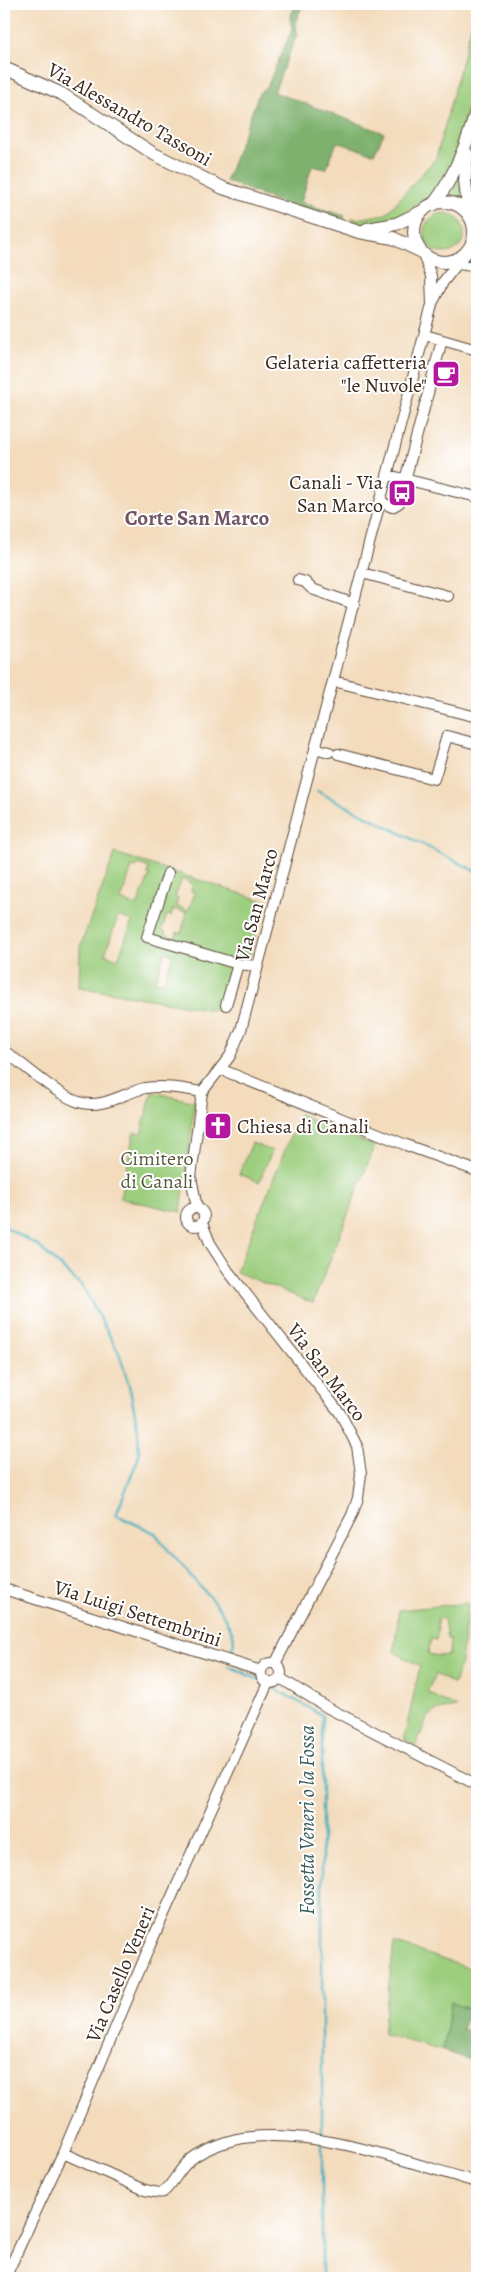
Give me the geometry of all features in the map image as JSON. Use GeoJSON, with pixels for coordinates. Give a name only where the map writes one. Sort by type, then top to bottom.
{"type":"FeatureCollection","features":[{"type":"Feature","properties":{"kind":"main road","name":"Via Alessandro Tassoni"},"geometry":{"type":"LineString","coordinates":[[4,68],[56,91],[154,154],[215,184],[290,211],[352,230],[393,238],[422,252]]}},
{"type":"Feature","properties":{"kind":"main road"},"geometry":{"type":"LineString","coordinates":[[469,139],[449,182],[418,218],[414,229],[415,240],[422,252],[435,261],[457,260],[472,241],[473,225],[465,181],[469,139],[477,109]]}},
{"type":"Feature","properties":{"kind":"main road"},"geometry":{"type":"LineString","coordinates":[[429,207],[449,203],[457,206],[473,225]]}},
{"type":"Feature","properties":{"kind":"main road","name":"Via Alessandro Tassoni"},"geometry":{"type":"LineString","coordinates":[[352,230],[389,226],[429,207]]}},
{"type":"Feature","properties":{"kind":"street","name":"Via San Marco"},"geometry":{"type":"LineString","coordinates":[[422,252],[431,276],[432,305]]}},
{"type":"Feature","properties":{"kind":"street","name":"Via San Marco"},"geometry":{"type":"LineString","coordinates":[[202,1092],[220,1070],[238,1041],[432,305],[443,282],[457,260]]}},
{"type":"Feature","properties":{"kind":"street"},"geometry":{"type":"LineString","coordinates":[[457,260],[477,267]]}},
{"type":"Feature","properties":{"kind":"street"},"geometry":{"type":"LineString","coordinates":[[425,335],[477,350]]}},
{"type":"Feature","properties":{"kind":"street"},"geometry":{"type":"LineString","coordinates":[[381,502],[392,507],[398,505],[442,340]]}},
{"type":"Feature","properties":{"kind":"street"},"geometry":{"type":"LineString","coordinates":[[388,475],[477,497]]}},
{"type":"Feature","properties":{"kind":"street"},"geometry":{"type":"LineString","coordinates":[[362,574],[448,596]]}},
{"type":"Feature","properties":{"kind":"street"},"geometry":{"type":"LineString","coordinates":[[298,580],[305,582],[312,589],[354,604]]}},
{"type":"Feature","properties":{"kind":"street"},"geometry":{"type":"LineString","coordinates":[[334,681],[477,717]]}},
{"type":"Feature","properties":{"kind":"street"},"geometry":{"type":"LineString","coordinates":[[316,748],[434,779],[446,736],[477,744]]}},
{"type":"Feature","properties":{"kind":"street"},"geometry":{"type":"LineString","coordinates":[[168,873],[147,937],[238,964],[257,966]]}},
{"type":"Feature","properties":{"kind":"street"},"geometry":{"type":"LineString","coordinates":[[226,1005],[238,964]]}},
{"type":"Feature","properties":{"kind":"street"},"geometry":{"type":"LineString","coordinates":[[4,1050],[51,1086],[78,1102],[92,1105],[145,1088],[173,1088],[202,1092],[191,1177],[193,1210]]}},
{"type":"Feature","properties":{"kind":"street"},"geometry":{"type":"LineString","coordinates":[[220,1070],[477,1171]]}},
{"type":"Feature","properties":{"kind":"street","name":"Via San Marco"},"geometry":{"type":"LineString","coordinates":[[198,1224],[204,1214],[193,1210],[186,1217],[187,1222],[198,1224],[228,1271],[340,1413],[350,1429],[360,1459],[360,1486],[352,1515],[275,1664]]}},
{"type":"Feature","properties":{"kind":"street","name":"Via Luigi Settembrini"},"geometry":{"type":"LineString","coordinates":[[4,1589],[261,1671]]}},
{"type":"Feature","properties":{"kind":"street"},"geometry":{"type":"LineString","coordinates":[[266,1664],[275,1664],[280,1668],[280,1678],[275,1683],[267,1685],[263,1680],[261,1671],[266,1664]]}},
{"type":"Feature","properties":{"kind":"street"},"geometry":{"type":"LineString","coordinates":[[280,1678],[344,1717],[477,1785]]}},
{"type":"Feature","properties":{"kind":"street","name":"Via Casello Veneri"},"geometry":{"type":"LineString","coordinates":[[5,2278],[63,2153],[150,1946],[267,1685]]}},
{"type":"Feature","properties":{"kind":"street"},"geometry":{"type":"LineString","coordinates":[[63,2153],[156,2193],[163,2192],[168,2188],[186,2163],[214,2147],[240,2138],[287,2135],[385,2155],[477,2182]]}},
{"type":"Feature","properties":{"kind":"green space"},"geometry":{"type":"Polygon","coordinates":[[[296,4],[303,4],[296,21],[297,34],[274,92],[384,133],[374,154],[337,142],[326,169],[312,166],[301,202],[345,216],[340,226],[226,181],[259,93],[267,87],[292,29],[290,18],[296,4]]]}},
{"type":"Feature","properties":{"kind":"green space"},"geometry":{"type":"Polygon","coordinates":[[[477,4],[477,75],[450,167],[435,193],[386,223],[350,224],[352,218],[358,219],[386,214],[436,158],[477,4]]]}},
{"type":"Feature","properties":{"kind":"green space"},"geometry":{"type":"Polygon","coordinates":[[[477,141],[477,228],[471,209],[470,185],[477,141]]]}},
{"type":"Feature","properties":{"kind":"green space"},"geometry":{"type":"Polygon","coordinates":[[[461,170],[463,200],[456,196],[445,195],[461,170]]]}},
{"type":"Feature","properties":{"kind":"green space"},"geometry":{"type":"Polygon","coordinates":[[[448,213],[455,216],[461,222],[464,233],[463,241],[455,250],[448,253],[440,253],[433,250],[425,241],[424,229],[427,222],[436,214],[448,213]]]}},
{"type":"Feature","properties":{"kind":"green space"},"geometry":{"type":"Polygon","coordinates":[[[115,853],[264,901],[247,964],[238,964],[224,1012],[79,987],[80,947],[115,853]],[[138,864],[136,868],[132,867],[121,900],[137,906],[150,875],[147,873],[149,868],[138,864]],[[182,879],[175,897],[178,899],[176,906],[188,911],[195,893],[191,891],[193,884],[182,879]],[[173,909],[171,916],[167,915],[162,930],[165,931],[165,934],[175,938],[177,932],[181,933],[187,913],[173,909]],[[118,916],[105,954],[118,959],[132,921],[118,916]],[[165,952],[155,980],[163,983],[173,955],[165,952]]]}},
{"type":"Feature","properties":{"kind":"green space","name":"Cimitero di Canali"},"geometry":{"type":"Polygon","coordinates":[[[152,1092],[195,1102],[181,1212],[120,1198],[134,1132],[141,1134],[152,1092]]]}},
{"type":"Feature","properties":{"kind":"green space"},"geometry":{"type":"Polygon","coordinates":[[[299,1115],[375,1146],[313,1303],[236,1272],[299,1115]]]}},
{"type":"Feature","properties":{"kind":"green space"},"geometry":{"type":"Polygon","coordinates":[[[252,1143],[272,1151],[259,1182],[239,1174],[252,1143]]]}},
{"type":"Feature","properties":{"kind":"green space"},"geometry":{"type":"Polygon","coordinates":[[[468,1603],[461,1662],[454,1684],[436,1674],[427,1692],[457,1708],[439,1710],[433,1713],[425,1723],[416,1746],[404,1739],[420,1666],[394,1652],[399,1610],[468,1603]],[[444,1618],[437,1619],[438,1631],[436,1640],[431,1639],[428,1654],[449,1655],[450,1639],[447,1639],[444,1618]]]}},
{"type":"Feature","properties":{"kind":"green space"},"geometry":{"type":"Polygon","coordinates":[[[394,1943],[477,1971],[477,1990],[470,2010],[451,2002],[443,2051],[383,2034],[394,1943]]]}},
{"type":"Feature","properties":{"kind":"green space"},"geometry":{"type":"Polygon","coordinates":[[[451,2002],[470,2010],[462,2029],[477,2034],[477,2062],[443,2051],[451,2002]]]}},
{"type":"Feature","properties":{"kind":"waterway"},"geometry":{"type":"LineString","coordinates":[[317,791],[477,872]]}},
{"type":"Feature","properties":{"kind":"waterway","name":"Fossetta Veneri o la Fossa"},"geometry":{"type":"LineString","coordinates":[[4,1226],[37,1245],[83,1287],[119,1353],[129,1385],[138,1429],[139,1456],[116,1515],[155,1533],[220,1609],[233,1634],[234,1642],[230,1658]]}},
{"type":"Feature","properties":{"kind":"waterway","name":"Fossetta Veneri o la Fossa"},"geometry":{"type":"LineString","coordinates":[[229,1666],[265,1683]]}},
{"type":"Feature","properties":{"kind":"waterway","name":"Fossetta Veneri o la Fossa"},"geometry":{"type":"LineString","coordinates":[[270,1686],[322,1715],[322,2137]]}},
{"type":"Feature","properties":{"kind":"waterway","name":"Fossetta Veneri o la Fossa"},"geometry":{"type":"LineString","coordinates":[[322,2142],[322,2278]]}},
{"type":"Feature","properties":{"kind":"place","name":"Gelateria caffetteria \"le Nuvole\""},"geometry":{"type":"Point","coordinates":[446,374]}},
{"type":"Feature","properties":{"kind":"place","name":"Canali - Via San Marco"},"geometry":{"type":"Point","coordinates":[402,493]}},
{"type":"Feature","properties":{"kind":"place","name":"Chiesa di Canali"},"geometry":{"type":"Point","coordinates":[218,1126]}},
{"type":"Feature","properties":{"kind":"district","name":"Corte San Marco"},"geometry":{"type":"Point","coordinates":[197,518]}}]}
